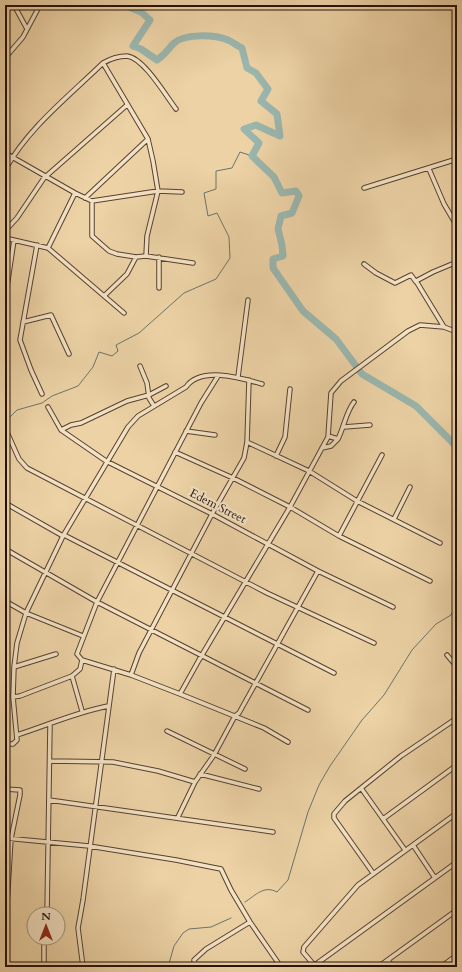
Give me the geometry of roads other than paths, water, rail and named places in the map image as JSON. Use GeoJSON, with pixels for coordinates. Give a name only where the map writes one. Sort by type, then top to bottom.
{"type":"FeatureCollection","features":[{"type":"Feature","properties":{"kind":"street"},"geometry":{"type":"LineString","coordinates":[[14,5],[27,29]]}},
{"type":"Feature","properties":{"kind":"street"},"geometry":{"type":"LineString","coordinates":[[5,58],[23,37],[40,5]]}},
{"type":"Feature","properties":{"kind":"street"},"geometry":{"type":"LineString","coordinates":[[5,170],[12,158],[50,114],[103,63],[113,58],[127,56],[138,61],[150,74],[176,109]]}},
{"type":"Feature","properties":{"kind":"street"},"geometry":{"type":"LineString","coordinates":[[103,63],[148,138],[158,191],[147,236],[146,256]]}},
{"type":"Feature","properties":{"kind":"street"},"geometry":{"type":"LineString","coordinates":[[5,231],[17,218],[41,182],[127,105]]}},
{"type":"Feature","properties":{"kind":"street"},"geometry":{"type":"LineString","coordinates":[[85,198],[148,138]]}},
{"type":"Feature","properties":{"kind":"street"},"geometry":{"type":"LineString","coordinates":[[5,153],[75,193],[92,201],[158,191],[182,192]]}},
{"type":"Feature","properties":{"kind":"street"},"geometry":{"type":"LineString","coordinates":[[364,188],[429,169],[457,159]]}},
{"type":"Feature","properties":{"kind":"street"},"geometry":{"type":"LineString","coordinates":[[429,169],[444,204],[457,226]]}},
{"type":"Feature","properties":{"kind":"street"},"geometry":{"type":"LineString","coordinates":[[48,248],[75,193]]}},
{"type":"Feature","properties":{"kind":"street"},"geometry":{"type":"LineString","coordinates":[[92,201],[92,236],[109,251],[136,257],[159,257],[193,263]]}},
{"type":"Feature","properties":{"kind":"street"},"geometry":{"type":"LineString","coordinates":[[5,238],[48,248],[124,314]]}},
{"type":"Feature","properties":{"kind":"street"},"geometry":{"type":"LineString","coordinates":[[5,300],[14,240]]}},
{"type":"Feature","properties":{"kind":"street"},"geometry":{"type":"LineString","coordinates":[[37,245],[20,340],[42,394]]}},
{"type":"Feature","properties":{"kind":"street"},"geometry":{"type":"LineString","coordinates":[[104,296],[127,274],[136,257]]}},
{"type":"Feature","properties":{"kind":"street"},"geometry":{"type":"LineString","coordinates":[[159,257],[159,288]]}},
{"type":"Feature","properties":{"kind":"street"},"geometry":{"type":"LineString","coordinates":[[416,282],[418,279],[457,262]]}},
{"type":"Feature","properties":{"kind":"street"},"geometry":{"type":"LineString","coordinates":[[364,264],[376,273],[395,283],[411,275],[444,327]]}},
{"type":"Feature","properties":{"kind":"street"},"geometry":{"type":"LineString","coordinates":[[238,377],[248,300]]}},
{"type":"Feature","properties":{"kind":"street"},"geometry":{"type":"LineString","coordinates":[[23,322],[51,315],[69,354]]}},
{"type":"Feature","properties":{"kind":"street"},"geometry":{"type":"LineString","coordinates":[[180,694],[290,507],[322,448],[328,436],[331,393],[347,377],[408,330],[420,325],[444,327],[457,332]]}},
{"type":"Feature","properties":{"kind":"street"},"geometry":{"type":"LineString","coordinates":[[140,366],[154,406]]}},
{"type":"Feature","properties":{"kind":"street"},"geometry":{"type":"LineString","coordinates":[[218,376],[186,431],[97,602],[77,654],[82,660],[114,669],[180,694],[269,731],[288,742]]}},
{"type":"Feature","properties":{"kind":"street"},"geometry":{"type":"LineString","coordinates":[[5,744],[16,742],[17,735],[13,697],[14,667],[16,643],[26,614],[44,573],[64,535],[106,461],[128,427],[138,416],[186,387],[197,377],[238,377],[262,384]]}},
{"type":"Feature","properties":{"kind":"street"},"geometry":{"type":"LineString","coordinates":[[131,675],[139,653],[193,554],[212,514],[244,458],[248,442],[249,380]]}},
{"type":"Feature","properties":{"kind":"street"},"geometry":{"type":"LineString","coordinates":[[61,430],[66,426],[84,422],[127,401],[149,395],[166,386]]}},
{"type":"Feature","properties":{"kind":"street"},"geometry":{"type":"LineString","coordinates":[[276,456],[285,437],[290,389]]}},
{"type":"Feature","properties":{"kind":"street"},"geometry":{"type":"LineString","coordinates":[[322,448],[331,446],[338,439],[344,427],[347,414],[354,402]]}},
{"type":"Feature","properties":{"kind":"street","name":"Edem Street"},"geometry":{"type":"LineString","coordinates":[[48,407],[61,430],[106,461],[268,543],[318,571],[393,607]]}},
{"type":"Feature","properties":{"kind":"street"},"geometry":{"type":"LineString","coordinates":[[344,427],[370,426]]}},
{"type":"Feature","properties":{"kind":"street"},"geometry":{"type":"LineString","coordinates":[[6,430],[22,464],[85,499],[138,524],[245,582],[374,643]]}},
{"type":"Feature","properties":{"kind":"street"},"geometry":{"type":"LineString","coordinates":[[186,431],[215,434]]}},
{"type":"Feature","properties":{"kind":"street"},"geometry":{"type":"LineString","coordinates":[[328,436],[338,439]]}},
{"type":"Feature","properties":{"kind":"street"},"geometry":{"type":"LineString","coordinates":[[248,442],[309,471],[357,500],[440,543]]}},
{"type":"Feature","properties":{"kind":"street"},"geometry":{"type":"LineString","coordinates":[[175,452],[233,478],[290,507],[339,536],[430,581]]}},
{"type":"Feature","properties":{"kind":"street"},"geometry":{"type":"LineString","coordinates":[[339,536],[382,455]]}},
{"type":"Feature","properties":{"kind":"street"},"geometry":{"type":"LineString","coordinates":[[394,520],[410,487]]}},
{"type":"Feature","properties":{"kind":"street"},"geometry":{"type":"LineString","coordinates":[[5,503],[118,563],[278,643],[334,673]]}},
{"type":"Feature","properties":{"kind":"street"},"geometry":{"type":"LineString","coordinates":[[5,550],[97,602],[308,710]]}},
{"type":"Feature","properties":{"kind":"street"},"geometry":{"type":"LineString","coordinates":[[178,817],[195,782],[214,755],[235,716],[239,713],[318,571]]}},
{"type":"Feature","properties":{"kind":"street"},"geometry":{"type":"LineString","coordinates":[[5,609],[6,602],[26,614],[83,636]]}},
{"type":"Feature","properties":{"kind":"street"},"geometry":{"type":"LineString","coordinates":[[14,667],[56,654]]}},
{"type":"Feature","properties":{"kind":"street"},"geometry":{"type":"LineString","coordinates":[[447,655],[457,667]]}},
{"type":"Feature","properties":{"kind":"street"},"geometry":{"type":"LineString","coordinates":[[13,697],[20,696],[72,676],[80,669],[82,660]]}},
{"type":"Feature","properties":{"kind":"street"},"geometry":{"type":"LineString","coordinates":[[83,967],[78,928],[114,669]]}},
{"type":"Feature","properties":{"kind":"street"},"geometry":{"type":"LineString","coordinates":[[72,676],[82,711]]}},
{"type":"Feature","properties":{"kind":"street"},"geometry":{"type":"LineString","coordinates":[[17,735],[82,711],[108,706]]}},
{"type":"Feature","properties":{"kind":"street"},"geometry":{"type":"LineString","coordinates":[[373,873],[334,816],[335,812],[345,801],[401,756],[457,718]]}},
{"type":"Feature","properties":{"kind":"street"},"geometry":{"type":"LineString","coordinates":[[47,906],[50,800],[50,724]]}},
{"type":"Feature","properties":{"kind":"street"},"geometry":{"type":"LineString","coordinates":[[167,732],[245,769]]}},
{"type":"Feature","properties":{"kind":"street"},"geometry":{"type":"LineString","coordinates":[[50,760],[113,762],[158,771],[195,782]]}},
{"type":"Feature","properties":{"kind":"street"},"geometry":{"type":"LineString","coordinates":[[383,819],[457,765]]}},
{"type":"Feature","properties":{"kind":"street"},"geometry":{"type":"LineString","coordinates":[[200,774],[258,789]]}},
{"type":"Feature","properties":{"kind":"street"},"geometry":{"type":"LineString","coordinates":[[361,788],[405,850]]}},
{"type":"Feature","properties":{"kind":"street"},"geometry":{"type":"LineString","coordinates":[[5,789],[20,790],[11,839],[5,938]]}},
{"type":"Feature","properties":{"kind":"street"},"geometry":{"type":"LineString","coordinates":[[50,800],[178,817],[273,832]]}},
{"type":"Feature","properties":{"kind":"street"},"geometry":{"type":"LineString","coordinates":[[457,813],[358,885],[304,947],[303,952],[313,966],[457,862]]}},
{"type":"Feature","properties":{"kind":"street"},"geometry":{"type":"LineString","coordinates":[[5,838],[89,846],[222,869],[231,890],[250,922],[281,967]]}},
{"type":"Feature","properties":{"kind":"street"},"geometry":{"type":"LineString","coordinates":[[412,845],[435,878]]}},
{"type":"Feature","properties":{"kind":"street"},"geometry":{"type":"LineString","coordinates":[[378,967],[457,910]]}},
{"type":"Feature","properties":{"kind":"street"},"geometry":{"type":"LineString","coordinates":[[196,967],[193,961],[206,949],[250,922]]}},
{"type":"Feature","properties":{"kind":"street"},"geometry":{"type":"LineString","coordinates":[[44,946],[44,967]]}},
{"type":"Feature","properties":{"kind":"street"},"geometry":{"type":"LineString","coordinates":[[441,967],[457,955]]}},
{"type":"Feature","properties":{"kind":"street"},"geometry":{"type":"LineString","coordinates":[[388,960],[393,967]]}},
{"type":"Feature","properties":{"kind":"street"},"geometry":{"type":"LineString","coordinates":[[5,965],[20,967]]}},
{"type":"Feature","properties":{"kind":"waterway"},"geometry":{"type":"LineString","coordinates":[[129,5],[129,7],[141,12],[150,20],[133,46],[141,49],[157,60],[174,43],[193,36],[223,38],[242,48],[247,68],[256,73],[268,89],[261,101],[277,114],[280,136],[256,125],[244,129],[259,143],[252,156],[274,177],[282,193],[296,191],[299,196],[292,213],[281,216],[278,229],[283,256],[273,259],[273,268],[303,311],[336,339],[362,374],[416,406],[457,447]]}},
{"type":"Feature","properties":{"kind":"waterway"},"geometry":{"type":"LineString","coordinates":[[5,422],[17,410],[42,403],[52,396],[78,386],[93,367],[99,352],[112,356],[118,351],[116,345],[139,333],[184,293],[216,279],[230,258],[229,237],[217,213],[208,216],[204,193],[216,189],[216,171],[232,168],[240,152],[252,156]]}},
{"type":"Feature","properties":{"kind":"waterway"},"geometry":{"type":"LineString","coordinates":[[245,902],[264,890],[272,890],[277,892],[288,880],[308,812],[319,785],[330,766],[362,720],[384,695],[412,650],[436,624],[451,615],[457,602]]}},
{"type":"Feature","properties":{"kind":"waterway"},"geometry":{"type":"LineString","coordinates":[[168,967],[174,946],[183,933],[189,929],[211,927],[231,918]]}}]}
